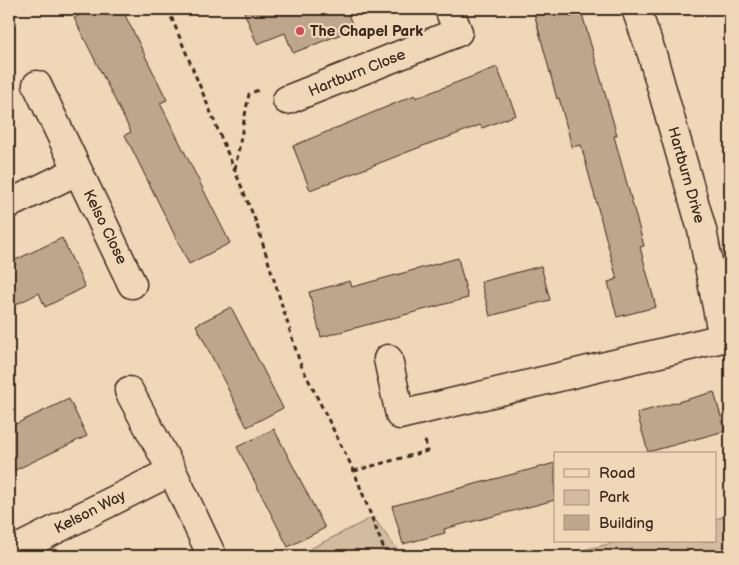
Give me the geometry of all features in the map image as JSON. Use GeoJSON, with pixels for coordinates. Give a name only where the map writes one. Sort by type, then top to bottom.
{"type":"FeatureCollection","features":[{"type":"Feature","properties":{"kind":"street","name":"Hartburn Close"},"geometry":{"type":"LineString","coordinates":[[287,100],[458,32],[449,9]]}},
{"type":"Feature","properties":{"kind":"street","name":"Hartburn Drive"},"geometry":{"type":"LineString","coordinates":[[636,9],[652,54],[702,230],[727,337]]}},
{"type":"Feature","properties":{"kind":"street","name":"Kelso Close"},"geometry":{"type":"LineString","coordinates":[[37,85],[132,284]]}},
{"type":"Feature","properties":{"kind":"street"},"geometry":{"type":"LineString","coordinates":[[9,204],[77,171]]}},
{"type":"Feature","properties":{"kind":"street"},"geometry":{"type":"LineString","coordinates":[[388,359],[400,415],[727,337]]}},
{"type":"Feature","properties":{"kind":"street"},"geometry":{"type":"LineString","coordinates":[[129,391],[172,471],[212,556]]}},
{"type":"Feature","properties":{"kind":"street","name":"Kelson Way"},"geometry":{"type":"LineString","coordinates":[[9,554],[172,471]]}},
{"type":"Feature","properties":{"kind":"path"},"geometry":{"type":"LineString","coordinates":[[168,9],[256,222],[300,363],[354,470],[387,556]]}},
{"type":"Feature","properties":{"kind":"path"},"geometry":{"type":"LineString","coordinates":[[234,170],[249,94],[273,83],[287,100]]}},
{"type":"Feature","properties":{"kind":"path"},"geometry":{"type":"LineString","coordinates":[[354,470],[428,451],[419,410]]}},
{"type":"Feature","properties":{"kind":"path"},"geometry":{"type":"LineString","coordinates":[[376,556],[385,552]]}},
{"type":"Feature","properties":{"kind":"green space"},"geometry":{"type":"Polygon","coordinates":[[[730,515],[730,556],[558,556],[617,542],[716,542],[716,519],[730,515]]]}},
{"type":"Feature","properties":{"kind":"green space"},"geometry":{"type":"Polygon","coordinates":[[[373,517],[402,556],[296,556],[373,517]]]}},
{"type":"Feature","properties":{"kind":"building"},"geometry":{"type":"Polygon","coordinates":[[[92,9],[122,9],[167,100],[160,103],[230,243],[189,264],[125,135],[131,132],[74,18],[92,9]]]}},
{"type":"Feature","properties":{"kind":"building","name":"The Chapel Park"},"geometry":{"type":"Polygon","coordinates":[[[243,9],[346,9],[354,29],[293,53],[285,33],[257,44],[243,9]]]}},
{"type":"Feature","properties":{"kind":"building"},"geometry":{"type":"Polygon","coordinates":[[[533,9],[567,9],[570,17],[582,14],[617,135],[614,136],[644,246],[640,247],[656,307],[617,317],[608,282],[617,279],[581,145],[572,147],[533,9]]]}},
{"type":"Feature","properties":{"kind":"building"},"geometry":{"type":"Polygon","coordinates":[[[497,67],[516,115],[482,128],[480,125],[441,139],[310,190],[293,146],[415,95],[416,98],[497,67]]]}},
{"type":"Feature","properties":{"kind":"building"},"geometry":{"type":"Polygon","coordinates":[[[62,238],[85,287],[45,307],[39,293],[9,308],[9,263],[62,238]]]}},
{"type":"Feature","properties":{"kind":"building"},"geometry":{"type":"Polygon","coordinates":[[[458,258],[468,298],[321,337],[309,292],[350,281],[352,287],[458,258]]]}},
{"type":"Feature","properties":{"kind":"building"},"geometry":{"type":"Polygon","coordinates":[[[541,266],[550,300],[490,316],[481,282],[541,266]]]}},
{"type":"Feature","properties":{"kind":"building"},"geometry":{"type":"Polygon","coordinates":[[[231,307],[283,408],[247,427],[196,325],[231,307]]]}},
{"type":"Feature","properties":{"kind":"building"},"geometry":{"type":"Polygon","coordinates":[[[714,392],[725,431],[648,452],[637,413],[714,392]]]}},
{"type":"Feature","properties":{"kind":"building"},"geometry":{"type":"Polygon","coordinates":[[[69,399],[87,436],[9,473],[9,427],[69,399]]]}},
{"type":"Feature","properties":{"kind":"building"},"geometry":{"type":"Polygon","coordinates":[[[274,429],[325,528],[288,547],[237,447],[274,429]]]}},
{"type":"Feature","properties":{"kind":"building"},"geometry":{"type":"Polygon","coordinates":[[[554,463],[554,500],[444,529],[445,533],[403,544],[392,506],[554,463]]]}},
{"type":"Feature","properties":{"kind":"place","name":"The Chapel Park"},"geometry":{"type":"Point","coordinates":[300,31]}}]}
